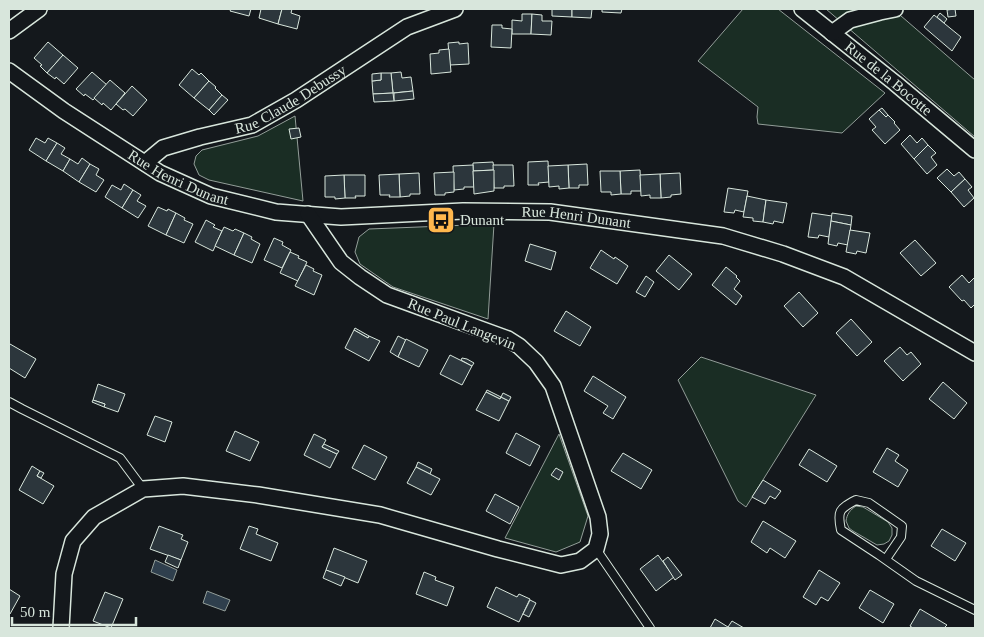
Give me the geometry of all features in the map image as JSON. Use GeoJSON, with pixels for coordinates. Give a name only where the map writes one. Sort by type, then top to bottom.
{"type":"FeatureCollection","features":[{"type":"Feature","properties":{"kind":"street"},"geometry":{"type":"LineString","coordinates":[[9,31],[39,9]]}},
{"type":"Feature","properties":{"kind":"street","name":"Rue Claude Debussy"},"geometry":{"type":"LineString","coordinates":[[145,163],[163,148],[252,125],[296,100],[407,27],[427,16],[455,9]]}},
{"type":"Feature","properties":{"kind":"street","name":"Rue de la Bocotte"},"geometry":{"type":"LineString","coordinates":[[802,9],[975,150]]}},
{"type":"Feature","properties":{"kind":"street"},"geometry":{"type":"LineString","coordinates":[[832,33],[850,20],[895,9]]}},
{"type":"Feature","properties":{"kind":"street","name":"Rue Henri Dunant"},"geometry":{"type":"LineString","coordinates":[[9,71],[64,111],[160,173],[211,196],[276,212],[341,217],[463,211],[550,212],[723,236],[783,254],[844,277],[975,353]]}},
{"type":"Feature","properties":{"kind":"street","name":"Rue Paul Langevin"},"geometry":{"type":"LineString","coordinates":[[308,214],[341,262],[360,277],[387,294],[508,340],[520,346],[536,362],[553,386],[598,517],[600,534],[596,550]]}},
{"type":"Feature","properties":{"kind":"street"},"geometry":{"type":"LineString","coordinates":[[61,628],[64,574],[73,541],[94,517],[143,489],[183,486],[258,495],[380,515],[561,565],[580,561],[596,550]]}},
{"type":"Feature","properties":{"kind":"lane"},"geometry":{"type":"LineString","coordinates":[[9,402],[120,458],[143,489]]}},
{"type":"Feature","properties":{"kind":"lane"},"geometry":{"type":"LineString","coordinates":[[886,559],[901,537],[902,526],[869,503],[856,500],[846,505],[838,517],[841,530],[916,581],[975,610]]}},
{"type":"Feature","properties":{"kind":"lane"},"geometry":{"type":"LineString","coordinates":[[596,550],[650,628]]}},
{"type":"Feature","properties":{"kind":"green space"},"geometry":{"type":"Polygon","coordinates":[[[743,9],[778,9],[885,93],[842,133],[758,124],[758,107],[698,61],[743,9]]]}},
{"type":"Feature","properties":{"kind":"green space"},"geometry":{"type":"Polygon","coordinates":[[[826,9],[893,9],[975,80],[975,137],[826,9]]]}},
{"type":"Feature","properties":{"kind":"green space"},"geometry":{"type":"Polygon","coordinates":[[[295,116],[303,201],[209,180],[199,175],[194,164],[196,156],[202,150],[258,136],[295,116]]]}},
{"type":"Feature","properties":{"kind":"green space"},"geometry":{"type":"Polygon","coordinates":[[[494,224],[488,319],[393,287],[360,264],[355,252],[359,237],[369,229],[494,224]]]}},
{"type":"Feature","properties":{"kind":"green space"},"geometry":{"type":"Polygon","coordinates":[[[701,357],[816,395],[746,507],[738,501],[678,380],[701,357]]]}},
{"type":"Feature","properties":{"kind":"green space"},"geometry":{"type":"Polygon","coordinates":[[[559,434],[588,516],[580,542],[556,552],[505,538],[559,434]]]}},
{"type":"Feature","properties":{"kind":"green space"},"geometry":{"type":"Polygon","coordinates":[[[856,506],[863,507],[888,522],[892,528],[892,535],[889,541],[877,545],[849,528],[846,521],[847,516],[856,506]]]}},
{"type":"Feature","properties":{"kind":"water"},"geometry":{"type":"Polygon","coordinates":[[[155,560],[177,570],[173,581],[151,572],[155,560]]]}},
{"type":"Feature","properties":{"kind":"water"},"geometry":{"type":"Polygon","coordinates":[[[207,591],[230,600],[225,611],[203,603],[207,591]]]}},
{"type":"Feature","properties":{"kind":"building"},"geometry":{"type":"Polygon","coordinates":[[[231,9],[251,9],[249,16],[230,11],[231,9]]]}},
{"type":"Feature","properties":{"kind":"building"},"geometry":{"type":"Polygon","coordinates":[[[261,9],[282,9],[278,24],[259,18],[261,9]]]}},
{"type":"Feature","properties":{"kind":"building"},"geometry":{"type":"Polygon","coordinates":[[[282,9],[292,9],[291,13],[300,16],[297,29],[278,24],[282,9]]]}},
{"type":"Feature","properties":{"kind":"building"},"geometry":{"type":"Polygon","coordinates":[[[552,9],[572,9],[572,17],[552,16],[552,9]]]}},
{"type":"Feature","properties":{"kind":"building"},"geometry":{"type":"Polygon","coordinates":[[[572,9],[592,9],[591,18],[572,17],[572,9]]]}},
{"type":"Feature","properties":{"kind":"building"},"geometry":{"type":"Polygon","coordinates":[[[602,9],[622,9],[621,13],[602,12],[602,9]]]}},
{"type":"Feature","properties":{"kind":"building"},"geometry":{"type":"Polygon","coordinates":[[[955,9],[956,16],[948,17],[947,10],[955,9]]]}},
{"type":"Feature","properties":{"kind":"building"},"geometry":{"type":"Polygon","coordinates":[[[940,13],[947,19],[944,23],[937,17],[940,13]]]}},
{"type":"Feature","properties":{"kind":"building"},"geometry":{"type":"Polygon","coordinates":[[[522,14],[532,14],[531,34],[512,34],[512,20],[522,21],[522,14]]]}},
{"type":"Feature","properties":{"kind":"building"},"geometry":{"type":"Polygon","coordinates":[[[532,14],[542,15],[542,21],[552,21],[551,35],[531,34],[532,14]]]}},
{"type":"Feature","properties":{"kind":"building"},"geometry":{"type":"Polygon","coordinates":[[[934,15],[961,37],[952,51],[924,27],[934,15]]]}},
{"type":"Feature","properties":{"kind":"building"},"geometry":{"type":"Polygon","coordinates":[[[492,25],[502,25],[502,28],[512,29],[511,48],[491,47],[492,25]]]}},
{"type":"Feature","properties":{"kind":"building"},"geometry":{"type":"Polygon","coordinates":[[[48,42],[63,55],[47,73],[34,58],[48,42]]]}},
{"type":"Feature","properties":{"kind":"building"},"geometry":{"type":"Polygon","coordinates":[[[459,42],[459,44],[468,43],[469,64],[450,65],[448,43],[459,42]]]}},
{"type":"Feature","properties":{"kind":"building"},"geometry":{"type":"Polygon","coordinates":[[[449,49],[451,72],[431,74],[430,54],[439,53],[439,50],[449,49]]]}},
{"type":"Feature","properties":{"kind":"building"},"geometry":{"type":"Polygon","coordinates":[[[63,55],[78,68],[64,84],[56,77],[55,79],[47,73],[63,55]]]}},
{"type":"Feature","properties":{"kind":"building"},"geometry":{"type":"Polygon","coordinates":[[[192,69],[199,75],[201,73],[209,81],[194,98],[179,85],[192,69]]]}},
{"type":"Feature","properties":{"kind":"building"},"geometry":{"type":"Polygon","coordinates":[[[92,72],[107,85],[93,100],[85,94],[84,96],[76,89],[92,72]]]}},
{"type":"Feature","properties":{"kind":"building"},"geometry":{"type":"Polygon","coordinates":[[[401,72],[402,78],[411,77],[413,91],[393,93],[391,73],[401,72]]]}},
{"type":"Feature","properties":{"kind":"building"},"geometry":{"type":"Polygon","coordinates":[[[381,73],[391,73],[393,93],[373,94],[372,81],[381,80],[381,73]]]}},
{"type":"Feature","properties":{"kind":"building"},"geometry":{"type":"Polygon","coordinates":[[[381,73],[381,80],[372,81],[372,74],[381,73]]]}},
{"type":"Feature","properties":{"kind":"building"},"geometry":{"type":"Polygon","coordinates":[[[110,80],[125,93],[111,110],[94,98],[110,80]]]}},
{"type":"Feature","properties":{"kind":"building"},"geometry":{"type":"Polygon","coordinates":[[[209,81],[222,95],[209,110],[194,98],[209,81]]]}},
{"type":"Feature","properties":{"kind":"building"},"geometry":{"type":"Polygon","coordinates":[[[132,86],[147,100],[133,116],[116,104],[132,86]]]}},
{"type":"Feature","properties":{"kind":"building"},"geometry":{"type":"Polygon","coordinates":[[[413,91],[414,99],[394,101],[394,93],[413,91]]]}},
{"type":"Feature","properties":{"kind":"building"},"geometry":{"type":"Polygon","coordinates":[[[393,93],[394,101],[374,102],[373,94],[393,93]]]}},
{"type":"Feature","properties":{"kind":"building"},"geometry":{"type":"Polygon","coordinates":[[[222,95],[228,100],[214,115],[209,110],[222,95]]]}},
{"type":"Feature","properties":{"kind":"building"},"geometry":{"type":"Polygon","coordinates":[[[882,108],[888,115],[886,117],[879,110],[882,108]]]}},
{"type":"Feature","properties":{"kind":"building"},"geometry":{"type":"Polygon","coordinates":[[[879,110],[886,117],[888,115],[900,130],[885,144],[872,130],[876,127],[869,119],[879,110]]]}},
{"type":"Feature","properties":{"kind":"building"},"geometry":{"type":"Polygon","coordinates":[[[299,128],[301,137],[291,139],[289,129],[299,128]]]}},
{"type":"Feature","properties":{"kind":"building"},"geometry":{"type":"Polygon","coordinates":[[[910,135],[917,143],[922,138],[928,145],[914,159],[901,144],[910,135]]]}},
{"type":"Feature","properties":{"kind":"building"},"geometry":{"type":"Polygon","coordinates":[[[36,138],[45,143],[48,138],[57,143],[46,161],[29,150],[36,138]]]}},
{"type":"Feature","properties":{"kind":"building"},"geometry":{"type":"Polygon","coordinates":[[[57,143],[65,148],[61,154],[70,159],[63,171],[46,161],[57,143]]]}},
{"type":"Feature","properties":{"kind":"building"},"geometry":{"type":"Polygon","coordinates":[[[928,145],[936,153],[931,157],[937,165],[927,174],[914,159],[928,145]]]}},
{"type":"Feature","properties":{"kind":"building"},"geometry":{"type":"Polygon","coordinates":[[[82,158],[90,164],[79,182],[63,171],[70,159],[78,164],[82,158]]]}},
{"type":"Feature","properties":{"kind":"building"},"geometry":{"type":"Polygon","coordinates":[[[548,161],[549,182],[538,183],[539,185],[528,185],[528,162],[548,161]]]}},
{"type":"Feature","properties":{"kind":"building"},"geometry":{"type":"Polygon","coordinates":[[[493,162],[494,170],[473,171],[473,163],[493,162]]]}},
{"type":"Feature","properties":{"kind":"building"},"geometry":{"type":"Polygon","coordinates":[[[90,164],[99,169],[96,175],[104,180],[96,192],[79,182],[90,164]]]}},
{"type":"Feature","properties":{"kind":"building"},"geometry":{"type":"Polygon","coordinates":[[[587,164],[588,185],[579,185],[579,188],[569,188],[568,165],[587,164]]]}},
{"type":"Feature","properties":{"kind":"building"},"geometry":{"type":"Polygon","coordinates":[[[473,165],[474,187],[454,190],[453,166],[473,165]]]}},
{"type":"Feature","properties":{"kind":"building"},"geometry":{"type":"Polygon","coordinates":[[[493,165],[513,165],[514,186],[494,188],[493,165]]]}},
{"type":"Feature","properties":{"kind":"building"},"geometry":{"type":"Polygon","coordinates":[[[568,165],[569,188],[549,187],[548,166],[568,165]]]}},
{"type":"Feature","properties":{"kind":"building"},"geometry":{"type":"Polygon","coordinates":[[[947,169],[954,176],[959,172],[965,179],[951,192],[937,178],[947,169]]]}},
{"type":"Feature","properties":{"kind":"building"},"geometry":{"type":"Polygon","coordinates":[[[494,170],[494,191],[474,194],[473,171],[494,170]]]}},
{"type":"Feature","properties":{"kind":"building"},"geometry":{"type":"Polygon","coordinates":[[[640,170],[641,191],[621,194],[620,171],[640,170]]]}},
{"type":"Feature","properties":{"kind":"building"},"geometry":{"type":"Polygon","coordinates":[[[600,171],[620,171],[621,194],[611,195],[611,192],[601,192],[600,171]]]}},
{"type":"Feature","properties":{"kind":"building"},"geometry":{"type":"Polygon","coordinates":[[[454,172],[454,192],[445,193],[445,195],[435,195],[434,173],[454,172]]]}},
{"type":"Feature","properties":{"kind":"building"},"geometry":{"type":"Polygon","coordinates":[[[419,173],[420,194],[400,197],[399,174],[419,173]]]}},
{"type":"Feature","properties":{"kind":"building"},"geometry":{"type":"Polygon","coordinates":[[[680,173],[681,194],[661,198],[660,174],[680,173]]]}},
{"type":"Feature","properties":{"kind":"building"},"geometry":{"type":"Polygon","coordinates":[[[399,174],[400,197],[380,195],[379,175],[399,174]]]}},
{"type":"Feature","properties":{"kind":"building"},"geometry":{"type":"Polygon","coordinates":[[[660,174],[661,198],[650,198],[650,195],[641,196],[640,175],[660,174]]]}},
{"type":"Feature","properties":{"kind":"building"},"geometry":{"type":"Polygon","coordinates":[[[344,175],[365,175],[365,196],[345,198],[344,175]]]}},
{"type":"Feature","properties":{"kind":"building"},"geometry":{"type":"Polygon","coordinates":[[[344,175],[345,198],[325,197],[325,176],[344,175]]]}},
{"type":"Feature","properties":{"kind":"building"},"geometry":{"type":"Polygon","coordinates":[[[965,179],[972,187],[968,190],[974,198],[964,207],[951,192],[965,179]]]}},
{"type":"Feature","properties":{"kind":"building"},"geometry":{"type":"Polygon","coordinates":[[[124,184],[133,190],[122,208],[105,197],[112,185],[121,190],[124,184]]]}},
{"type":"Feature","properties":{"kind":"building"},"geometry":{"type":"Polygon","coordinates":[[[728,188],[748,191],[744,212],[735,210],[734,213],[724,212],[728,188]]]}},
{"type":"Feature","properties":{"kind":"building"},"geometry":{"type":"Polygon","coordinates":[[[133,190],[141,195],[137,201],[146,206],[138,218],[122,208],[133,190]]]}},
{"type":"Feature","properties":{"kind":"building"},"geometry":{"type":"Polygon","coordinates":[[[747,196],[766,200],[763,222],[743,217],[747,196]]]}},
{"type":"Feature","properties":{"kind":"building"},"geometry":{"type":"Polygon","coordinates":[[[766,200],[787,203],[783,223],[774,221],[773,224],[763,222],[766,200]]]}},
{"type":"Feature","properties":{"kind":"building"},"geometry":{"type":"Polygon","coordinates":[[[158,207],[176,213],[166,235],[148,226],[158,207]]]}},
{"type":"Feature","properties":{"kind":"building"},"geometry":{"type":"Polygon","coordinates":[[[176,213],[185,218],[184,220],[193,224],[184,243],[166,235],[176,213]]]}},
{"type":"Feature","properties":{"kind":"building"},"geometry":{"type":"Polygon","coordinates":[[[812,213],[832,216],[829,237],[819,235],[818,238],[808,237],[812,213]]]}},
{"type":"Feature","properties":{"kind":"building"},"geometry":{"type":"Polygon","coordinates":[[[832,213],[852,216],[851,225],[831,221],[832,213]]]}},
{"type":"Feature","properties":{"kind":"building"},"geometry":{"type":"Polygon","coordinates":[[[206,220],[215,225],[213,227],[222,231],[213,251],[195,242],[206,220]]]}},
{"type":"Feature","properties":{"kind":"building"},"geometry":{"type":"Polygon","coordinates":[[[831,221],[851,225],[848,245],[838,243],[837,246],[828,244],[831,221]]]}},
{"type":"Feature","properties":{"kind":"building"},"geometry":{"type":"Polygon","coordinates":[[[224,227],[244,233],[234,255],[215,246],[224,227]]]}},
{"type":"Feature","properties":{"kind":"building"},"geometry":{"type":"Polygon","coordinates":[[[850,230],[870,233],[866,253],[857,251],[856,254],[846,252],[850,230]]]}},
{"type":"Feature","properties":{"kind":"building"},"geometry":{"type":"Polygon","coordinates":[[[244,233],[260,244],[252,263],[234,255],[244,233]]]}},
{"type":"Feature","properties":{"kind":"building"},"geometry":{"type":"Polygon","coordinates":[[[274,238],[283,242],[282,245],[291,250],[282,268],[264,260],[274,238]]]}},
{"type":"Feature","properties":{"kind":"building"},"geometry":{"type":"Polygon","coordinates":[[[915,240],[936,263],[921,276],[900,253],[915,240]]]}},
{"type":"Feature","properties":{"kind":"building"},"geometry":{"type":"Polygon","coordinates":[[[530,244],[556,252],[551,270],[525,261],[530,244]]]}},
{"type":"Feature","properties":{"kind":"building"},"geometry":{"type":"Polygon","coordinates":[[[601,250],[628,266],[617,284],[590,268],[601,250]]]}},
{"type":"Feature","properties":{"kind":"building"},"geometry":{"type":"Polygon","coordinates":[[[290,252],[307,262],[298,281],[280,273],[290,252]]]}},
{"type":"Feature","properties":{"kind":"building"},"geometry":{"type":"Polygon","coordinates":[[[669,255],[692,274],[679,290],[656,271],[669,255]]]}},
{"type":"Feature","properties":{"kind":"building"},"geometry":{"type":"Polygon","coordinates":[[[306,265],[322,275],[314,295],[295,286],[306,265]]]}},
{"type":"Feature","properties":{"kind":"building"},"geometry":{"type":"Polygon","coordinates":[[[726,267],[740,281],[734,289],[742,296],[736,305],[712,285],[726,267]]]}},
{"type":"Feature","properties":{"kind":"building"},"geometry":{"type":"Polygon","coordinates":[[[962,275],[969,283],[974,278],[975,280],[975,304],[971,308],[949,287],[962,275]]]}},
{"type":"Feature","properties":{"kind":"building"},"geometry":{"type":"Polygon","coordinates":[[[646,276],[654,282],[645,297],[636,292],[646,276]]]}},
{"type":"Feature","properties":{"kind":"building"},"geometry":{"type":"Polygon","coordinates":[[[799,292],[818,313],[803,327],[784,306],[799,292]]]}},
{"type":"Feature","properties":{"kind":"building"},"geometry":{"type":"Polygon","coordinates":[[[566,311],[591,327],[580,346],[554,331],[566,311]]]}},
{"type":"Feature","properties":{"kind":"building"},"geometry":{"type":"Polygon","coordinates":[[[851,319],[872,342],[857,356],[836,333],[851,319]]]}},
{"type":"Feature","properties":{"kind":"building"},"geometry":{"type":"Polygon","coordinates":[[[355,328],[369,336],[368,338],[354,330],[355,328]]]}},
{"type":"Feature","properties":{"kind":"building"},"geometry":{"type":"Polygon","coordinates":[[[354,330],[368,338],[369,336],[380,341],[369,361],[345,348],[354,330]]]}},
{"type":"Feature","properties":{"kind":"building"},"geometry":{"type":"Polygon","coordinates":[[[398,336],[406,340],[398,357],[390,352],[398,336]]]}},
{"type":"Feature","properties":{"kind":"building"},"geometry":{"type":"Polygon","coordinates":[[[406,339],[428,350],[419,367],[398,357],[406,339]]]}},
{"type":"Feature","properties":{"kind":"building"},"geometry":{"type":"Polygon","coordinates":[[[10,344],[36,359],[25,378],[9,368],[10,344]]]}},
{"type":"Feature","properties":{"kind":"building"},"geometry":{"type":"Polygon","coordinates":[[[900,347],[907,355],[911,352],[921,364],[903,381],[884,361],[900,347]]]}},
{"type":"Feature","properties":{"kind":"building"},"geometry":{"type":"Polygon","coordinates":[[[450,355],[472,366],[462,385],[440,374],[450,355]]]}},
{"type":"Feature","properties":{"kind":"building"},"geometry":{"type":"Polygon","coordinates":[[[462,358],[474,363],[472,366],[461,360],[462,358]]]}},
{"type":"Feature","properties":{"kind":"building"},"geometry":{"type":"Polygon","coordinates":[[[593,376],[626,397],[613,419],[603,413],[608,406],[584,391],[593,376]]]}},
{"type":"Feature","properties":{"kind":"building"},"geometry":{"type":"Polygon","coordinates":[[[943,382],[967,403],[954,419],[929,399],[943,382]]]}},
{"type":"Feature","properties":{"kind":"building"},"geometry":{"type":"Polygon","coordinates":[[[98,384],[125,394],[118,412],[104,407],[105,404],[93,400],[98,384]]]}},
{"type":"Feature","properties":{"kind":"building"},"geometry":{"type":"Polygon","coordinates":[[[487,390],[501,397],[500,399],[486,392],[487,390]]]}},
{"type":"Feature","properties":{"kind":"building"},"geometry":{"type":"Polygon","coordinates":[[[486,392],[509,401],[499,421],[476,410],[486,392]]]}},
{"type":"Feature","properties":{"kind":"building"},"geometry":{"type":"Polygon","coordinates":[[[503,393],[511,397],[509,401],[501,397],[503,393]]]}},
{"type":"Feature","properties":{"kind":"building"},"geometry":{"type":"Polygon","coordinates":[[[93,400],[105,404],[104,407],[92,402],[93,400]]]}},
{"type":"Feature","properties":{"kind":"building"},"geometry":{"type":"Polygon","coordinates":[[[155,416],[172,422],[165,442],[147,435],[155,416]]]}},
{"type":"Feature","properties":{"kind":"building"},"geometry":{"type":"Polygon","coordinates":[[[235,431],[259,442],[250,461],[226,451],[235,431]]]}},
{"type":"Feature","properties":{"kind":"building"},"geometry":{"type":"Polygon","coordinates":[[[516,433],[540,446],[530,466],[506,453],[516,433]]]}},
{"type":"Feature","properties":{"kind":"building"},"geometry":{"type":"Polygon","coordinates":[[[314,434],[326,440],[322,447],[337,454],[330,468],[304,455],[314,434]]]}},
{"type":"Feature","properties":{"kind":"building"},"geometry":{"type":"Polygon","coordinates":[[[324,444],[339,451],[337,454],[322,447],[324,444]]]}},
{"type":"Feature","properties":{"kind":"building"},"geometry":{"type":"Polygon","coordinates":[[[364,445],[387,457],[375,480],[352,468],[364,445]]]}},
{"type":"Feature","properties":{"kind":"building"},"geometry":{"type":"Polygon","coordinates":[[[887,448],[899,455],[895,461],[908,470],[898,487],[873,472],[887,448]]]}},
{"type":"Feature","properties":{"kind":"building"},"geometry":{"type":"Polygon","coordinates":[[[809,449],[837,466],[827,482],[799,465],[809,449]]]}},
{"type":"Feature","properties":{"kind":"building"},"geometry":{"type":"Polygon","coordinates":[[[623,453],[652,470],[641,489],[611,471],[623,453]]]}},
{"type":"Feature","properties":{"kind":"building"},"geometry":{"type":"Polygon","coordinates":[[[418,462],[432,469],[430,474],[416,467],[418,462]]]}},
{"type":"Feature","properties":{"kind":"building"},"geometry":{"type":"Polygon","coordinates":[[[32,466],[40,471],[37,476],[54,486],[43,504],[19,490],[32,466]]]}},
{"type":"Feature","properties":{"kind":"building"},"geometry":{"type":"Polygon","coordinates":[[[416,467],[440,479],[431,495],[407,483],[416,467]]]}},
{"type":"Feature","properties":{"kind":"building"},"geometry":{"type":"Polygon","coordinates":[[[556,468],[563,472],[559,480],[551,475],[556,468]]]}},
{"type":"Feature","properties":{"kind":"building"},"geometry":{"type":"Polygon","coordinates":[[[40,471],[44,473],[41,478],[37,476],[40,471]]]}},
{"type":"Feature","properties":{"kind":"building"},"geometry":{"type":"Polygon","coordinates":[[[763,480],[781,491],[775,499],[770,496],[765,504],[752,497],[763,480]]]}},
{"type":"Feature","properties":{"kind":"building"},"geometry":{"type":"Polygon","coordinates":[[[495,494],[519,507],[510,524],[486,511],[495,494]]]}},
{"type":"Feature","properties":{"kind":"building"},"geometry":{"type":"Polygon","coordinates":[[[763,521],[796,541],[785,558],[770,548],[767,553],[751,542],[763,521]]]}},
{"type":"Feature","properties":{"kind":"building"},"geometry":{"type":"Polygon","coordinates":[[[159,526],[183,535],[181,539],[188,542],[181,560],[150,549],[159,526]]]}},
{"type":"Feature","properties":{"kind":"building"},"geometry":{"type":"Polygon","coordinates":[[[249,526],[258,529],[256,534],[278,543],[271,561],[240,549],[249,526]]]}},
{"type":"Feature","properties":{"kind":"building"},"geometry":{"type":"Polygon","coordinates":[[[942,529],[966,543],[955,561],[931,546],[942,529]]]}},
{"type":"Feature","properties":{"kind":"building"},"geometry":{"type":"Polygon","coordinates":[[[334,548],[367,561],[358,583],[326,570],[334,548]]]}},
{"type":"Feature","properties":{"kind":"building"},"geometry":{"type":"Polygon","coordinates":[[[168,555],[181,560],[178,568],[165,562],[168,555]]]}},
{"type":"Feature","properties":{"kind":"building"},"geometry":{"type":"Polygon","coordinates":[[[658,555],[674,577],[656,591],[640,569],[658,555]]]}},
{"type":"Feature","properties":{"kind":"building"},"geometry":{"type":"Polygon","coordinates":[[[668,557],[682,575],[675,580],[663,561],[668,557]]]}},
{"type":"Feature","properties":{"kind":"building"},"geometry":{"type":"Polygon","coordinates":[[[326,570],[345,577],[341,586],[323,578],[326,570]]]}},
{"type":"Feature","properties":{"kind":"building"},"geometry":{"type":"Polygon","coordinates":[[[819,570],[840,583],[828,601],[821,597],[816,605],[803,597],[819,570]]]}},
{"type":"Feature","properties":{"kind":"building"},"geometry":{"type":"Polygon","coordinates":[[[424,572],[436,577],[435,580],[454,587],[447,606],[416,594],[424,572]]]}},
{"type":"Feature","properties":{"kind":"building"},"geometry":{"type":"Polygon","coordinates":[[[496,587],[517,597],[519,594],[530,599],[519,622],[487,607],[496,587]]]}},
{"type":"Feature","properties":{"kind":"building"},"geometry":{"type":"Polygon","coordinates":[[[9,589],[20,596],[10,614],[9,614],[9,589]]]}},
{"type":"Feature","properties":{"kind":"building"},"geometry":{"type":"Polygon","coordinates":[[[870,590],[894,604],[883,623],[859,608],[870,590]]]}},
{"type":"Feature","properties":{"kind":"building"},"geometry":{"type":"Polygon","coordinates":[[[105,592],[123,599],[111,628],[93,621],[105,592]]]}},
{"type":"Feature","properties":{"kind":"building"},"geometry":{"type":"Polygon","coordinates":[[[530,600],[536,603],[529,617],[523,614],[530,600]]]}},
{"type":"Feature","properties":{"kind":"building"},"geometry":{"type":"Polygon","coordinates":[[[920,609],[947,625],[944,628],[913,628],[910,626],[920,609]]]}},
{"type":"Feature","properties":{"kind":"building"},"geometry":{"type":"Polygon","coordinates":[[[715,619],[728,627],[730,628],[710,628],[715,619]]]}},
{"type":"Feature","properties":{"kind":"building"},"geometry":{"type":"Polygon","coordinates":[[[732,621],[744,628],[728,627],[732,621]]]}},
{"type":"Feature","properties":{"kind":"place","name":"Dunant"},"geometry":{"type":"Point","coordinates":[441,220]}}]}
